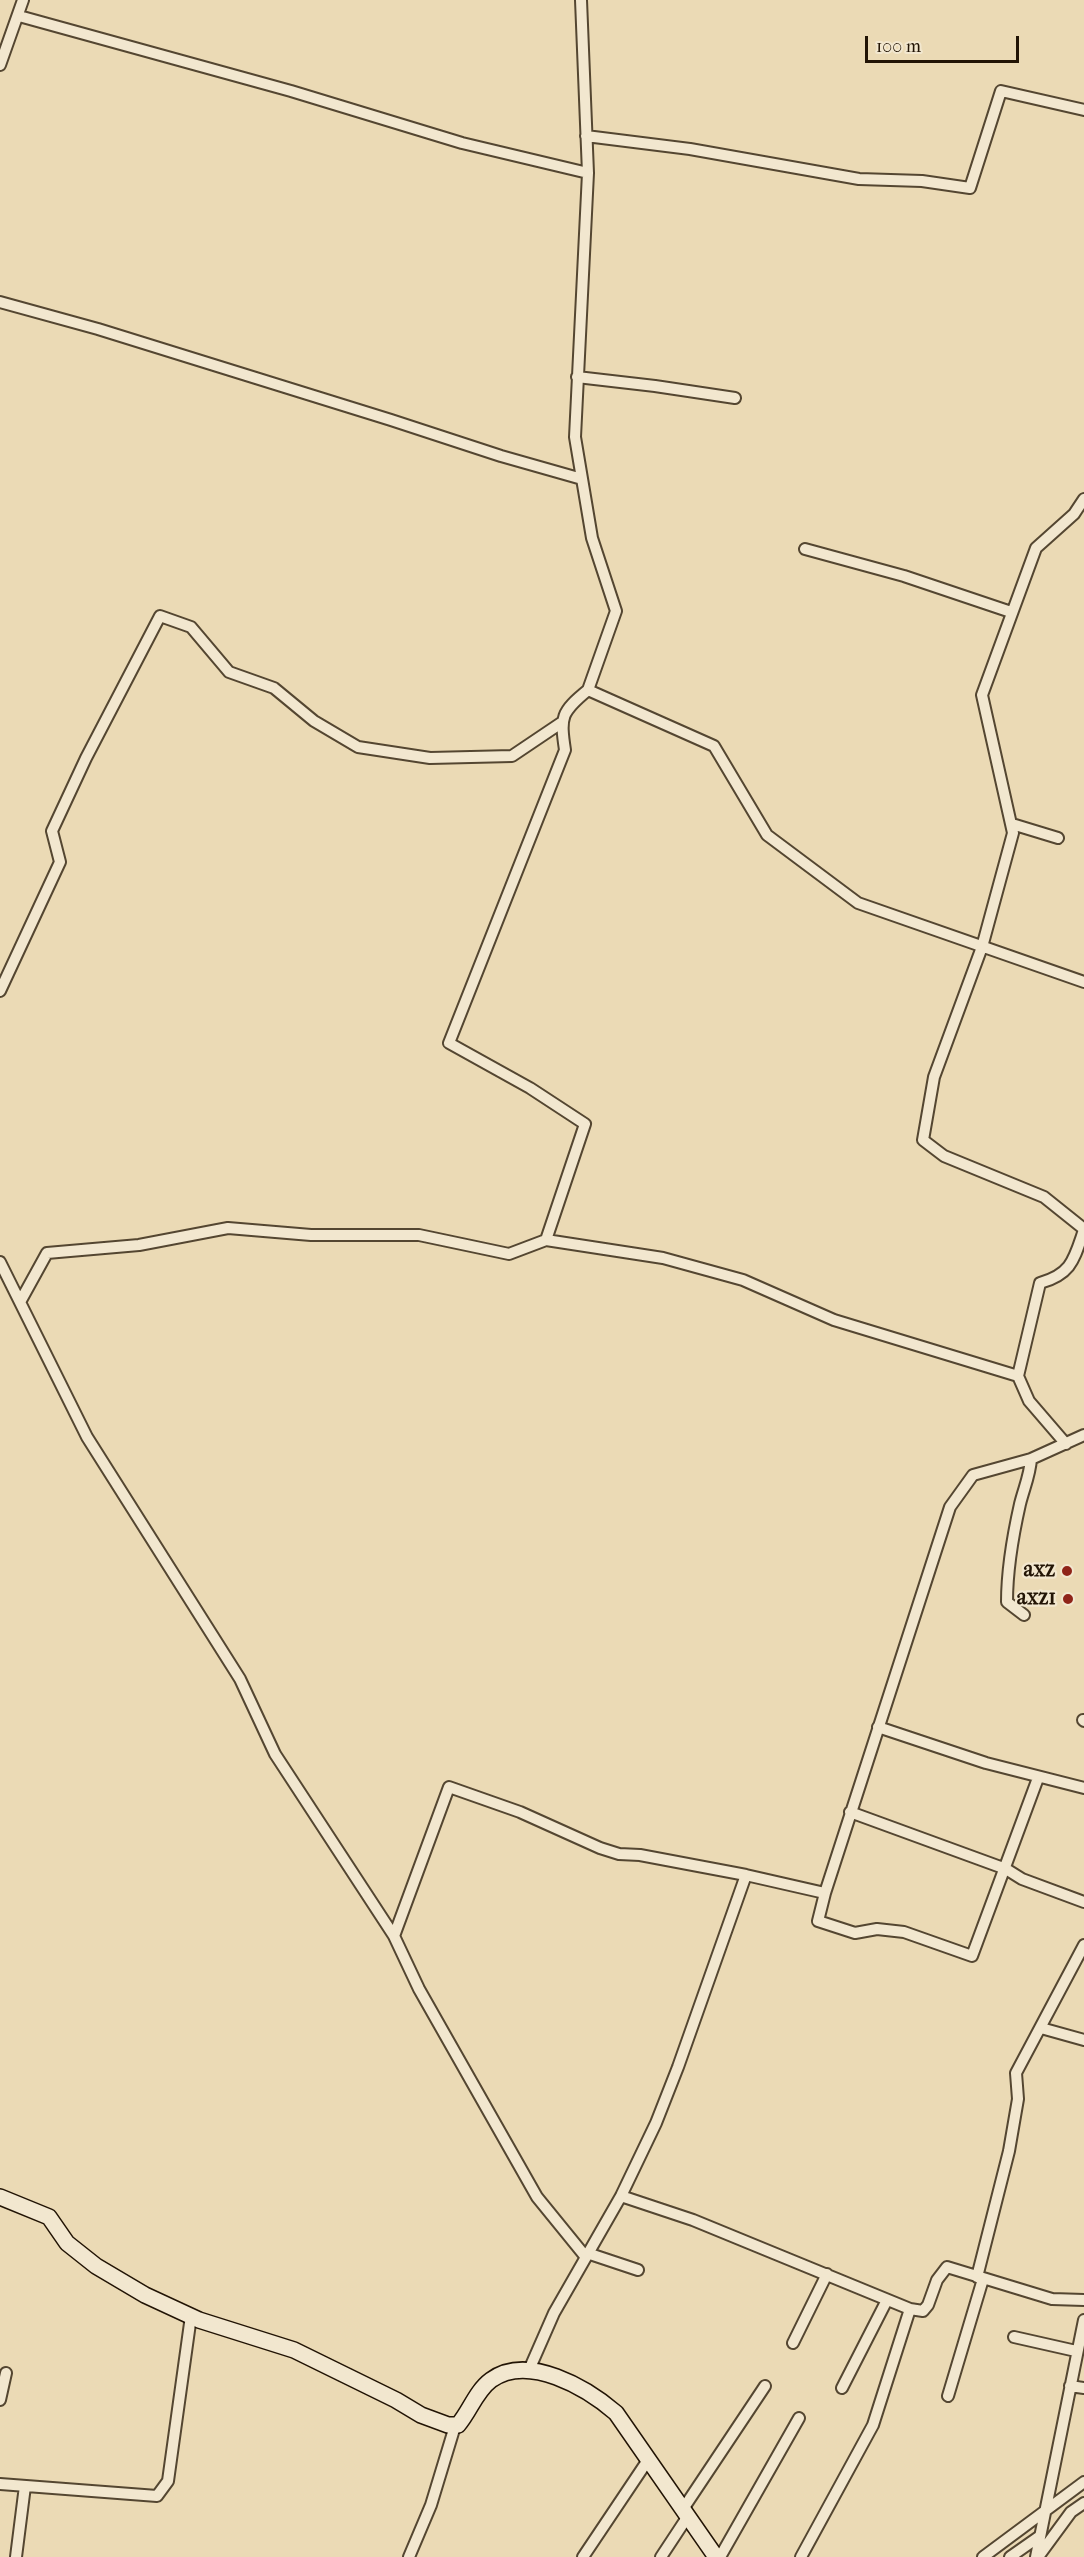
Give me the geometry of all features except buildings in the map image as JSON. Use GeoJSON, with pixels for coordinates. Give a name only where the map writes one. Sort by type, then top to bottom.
{"type":"FeatureCollection","features":[{"type":"Feature","properties":{"kind":"street"},"geometry":{"type":"LineString","coordinates":[[0,65],[23,0]]}},
{"type":"Feature","properties":{"kind":"street"},"geometry":{"type":"LineString","coordinates":[[0,991],[60,862],[52,831],[86,758],[160,616],[191,627],[229,672],[274,688],[314,721],[358,747],[430,758],[512,756],[561,723],[570,704],[588,690],[616,611],[592,538],[574,437],[588,173],[581,0]]}},
{"type":"Feature","properties":{"kind":"street"},"geometry":{"type":"LineString","coordinates":[[19,16],[291,91],[462,143],[588,173]]}},
{"type":"Feature","properties":{"kind":"street"},"geometry":{"type":"LineString","coordinates":[[586,136],[690,149],[858,179],[922,182],[970,188],[1001,91],[1084,110]]}},
{"type":"Feature","properties":{"kind":"street"},"geometry":{"type":"LineString","coordinates":[[0,302],[98,329],[501,456],[582,479]]}},
{"type":"Feature","properties":{"kind":"street"},"geometry":{"type":"LineString","coordinates":[[577,377],[735,398]]}},
{"type":"Feature","properties":{"kind":"street"},"geometry":{"type":"LineString","coordinates":[[1066,1444],[1029,1401],[1018,1376],[1040,1283],[1058,1278],[1073,1261],[1084,1229],[1044,1197],[944,1156],[923,1140],[934,1077],[982,947],[1013,833],[982,695],[1036,548],[1074,514],[1084,499]]}},
{"type":"Feature","properties":{"kind":"street"},"geometry":{"type":"LineString","coordinates":[[805,549],[904,576],[1011,612]]}},
{"type":"Feature","properties":{"kind":"street"},"geometry":{"type":"LineString","coordinates":[[588,690],[714,746],[766,835],[858,903],[1084,982]]}},
{"type":"Feature","properties":{"kind":"street"},"geometry":{"type":"LineString","coordinates":[[546,1240],[585,1124],[530,1088],[449,1042],[566,750],[561,723]]}},
{"type":"Feature","properties":{"kind":"street"},"geometry":{"type":"LineString","coordinates":[[1011,824],[1058,838]]}},
{"type":"Feature","properties":{"kind":"street"},"geometry":{"type":"LineString","coordinates":[[20,1302],[47,1253],[139,1245],[228,1228],[311,1235],[419,1236],[509,1254],[546,1240],[663,1258],[743,1280],[834,1320],[1018,1376]]}},
{"type":"Feature","properties":{"kind":"street"},"geometry":{"type":"LineString","coordinates":[[0,1262],[87,1437],[240,1680],[275,1754],[394,1936],[419,1989],[537,2197],[586,2254],[638,2270]]}},
{"type":"Feature","properties":{"kind":"street"},"geometry":{"type":"LineString","coordinates":[[1038,1778],[972,1956],[904,1932],[877,1929],[855,1933],[818,1921],[850,1812],[950,1507],[973,1475],[1031,1459],[1084,1435]]}},
{"type":"Feature","properties":{"kind":"street"},"geometry":{"type":"LineString","coordinates":[[1024,1615],[1007,1602],[1007,1582],[1019,1506],[1030,1474],[1031,1459]]}},
{"type":"Feature","properties":{"kind":"street"},"geometry":{"type":"LineString","coordinates":[[878,1727],[1038,1778],[1084,1788]]}},
{"type":"Feature","properties":{"kind":"street"},"geometry":{"type":"LineString","coordinates":[[394,1936],[448,1786],[520,1812],[600,1848],[619,1854],[640,1855],[746,1875],[825,1893]]}},
{"type":"Feature","properties":{"kind":"street"},"geometry":{"type":"LineString","coordinates":[[850,1812],[1006,1869],[1022,1879],[1084,1902]]}},
{"type":"Feature","properties":{"kind":"street"},"geometry":{"type":"LineString","coordinates":[[529,2370],[554,2313],[621,2196],[656,2123],[675,2077],[746,1875]]}},
{"type":"Feature","properties":{"kind":"street"},"geometry":{"type":"LineString","coordinates":[[948,2396],[980,2278],[1009,2151],[1018,2099],[1016,2073],[1084,1945]]}},
{"type":"Feature","properties":{"kind":"street"},"geometry":{"type":"LineString","coordinates":[[1041,2028],[1084,2040]]}},
{"type":"Feature","properties":{"kind":"street"},"geometry":{"type":"LineString","coordinates":[[621,2196],[693,2220],[910,2309],[923,2311],[928,2305],[937,2280],[947,2267],[1052,2299],[1084,2300]]}},
{"type":"Feature","properties":{"kind":"street"},"geometry":{"type":"LineString","coordinates":[[0,2197],[50,2217],[67,2243],[96,2266],[145,2295],[191,2316],[294,2350],[422,2415],[455,2426]]}},
{"type":"Feature","properties":{"kind":"street"},"geometry":{"type":"LineString","coordinates":[[793,2343],[827,2274]]}},
{"type":"Feature","properties":{"kind":"street"},"geometry":{"type":"LineString","coordinates":[[842,2388],[887,2300]]}},
{"type":"Feature","properties":{"kind":"street"},"geometry":{"type":"LineString","coordinates":[[801,2557],[873,2425],[910,2309]]}},
{"type":"Feature","properties":{"kind":"street"},"geometry":{"type":"LineString","coordinates":[[0,2484],[157,2496],[168,2481],[191,2316]]}},
{"type":"Feature","properties":{"kind":"street"},"geometry":{"type":"LineString","coordinates":[[1037,2557],[1076,2351],[1084,2320]]}},
{"type":"Feature","properties":{"kind":"street"},"geometry":{"type":"LineString","coordinates":[[1014,2337],[1076,2351]]}},
{"type":"Feature","properties":{"kind":"street"},"geometry":{"type":"LineString","coordinates":[[409,2557],[431,2505],[455,2426],[491,2380],[502,2375],[529,2370],[563,2379],[596,2396],[615,2414],[718,2557],[799,2418]]}},
{"type":"Feature","properties":{"kind":"street"},"geometry":{"type":"LineString","coordinates":[[0,2400],[6,2373]]}},
{"type":"Feature","properties":{"kind":"street"},"geometry":{"type":"LineString","coordinates":[[661,2557],[686,2512],[765,2386]]}},
{"type":"Feature","properties":{"kind":"street"},"geometry":{"type":"LineString","coordinates":[[1070,2386],[1084,2388]]}},
{"type":"Feature","properties":{"kind":"street"},"geometry":{"type":"LineString","coordinates":[[583,2557],[648,2460]]}},
{"type":"Feature","properties":{"kind":"street"},"geometry":{"type":"LineString","coordinates":[[983,2557],[1084,2482]]}},
{"type":"Feature","properties":{"kind":"street"},"geometry":{"type":"LineString","coordinates":[[15,2557],[25,2486]]}},
{"type":"Feature","properties":{"kind":"street"},"geometry":{"type":"LineString","coordinates":[[1037,2557],[1071,2512],[1084,2503]]}},
{"type":"Feature","properties":{"kind":"street"},"geometry":{"type":"LineString","coordinates":[[1011,2557],[1040,2536]]}},
{"type":"Feature","properties":{"kind":"place","name":"axz"},"geometry":{"type":"Point","coordinates":[1067,1571]}},
{"type":"Feature","properties":{"kind":"place","name":"axz1"},"geometry":{"type":"Point","coordinates":[1068,1599]}}]}
